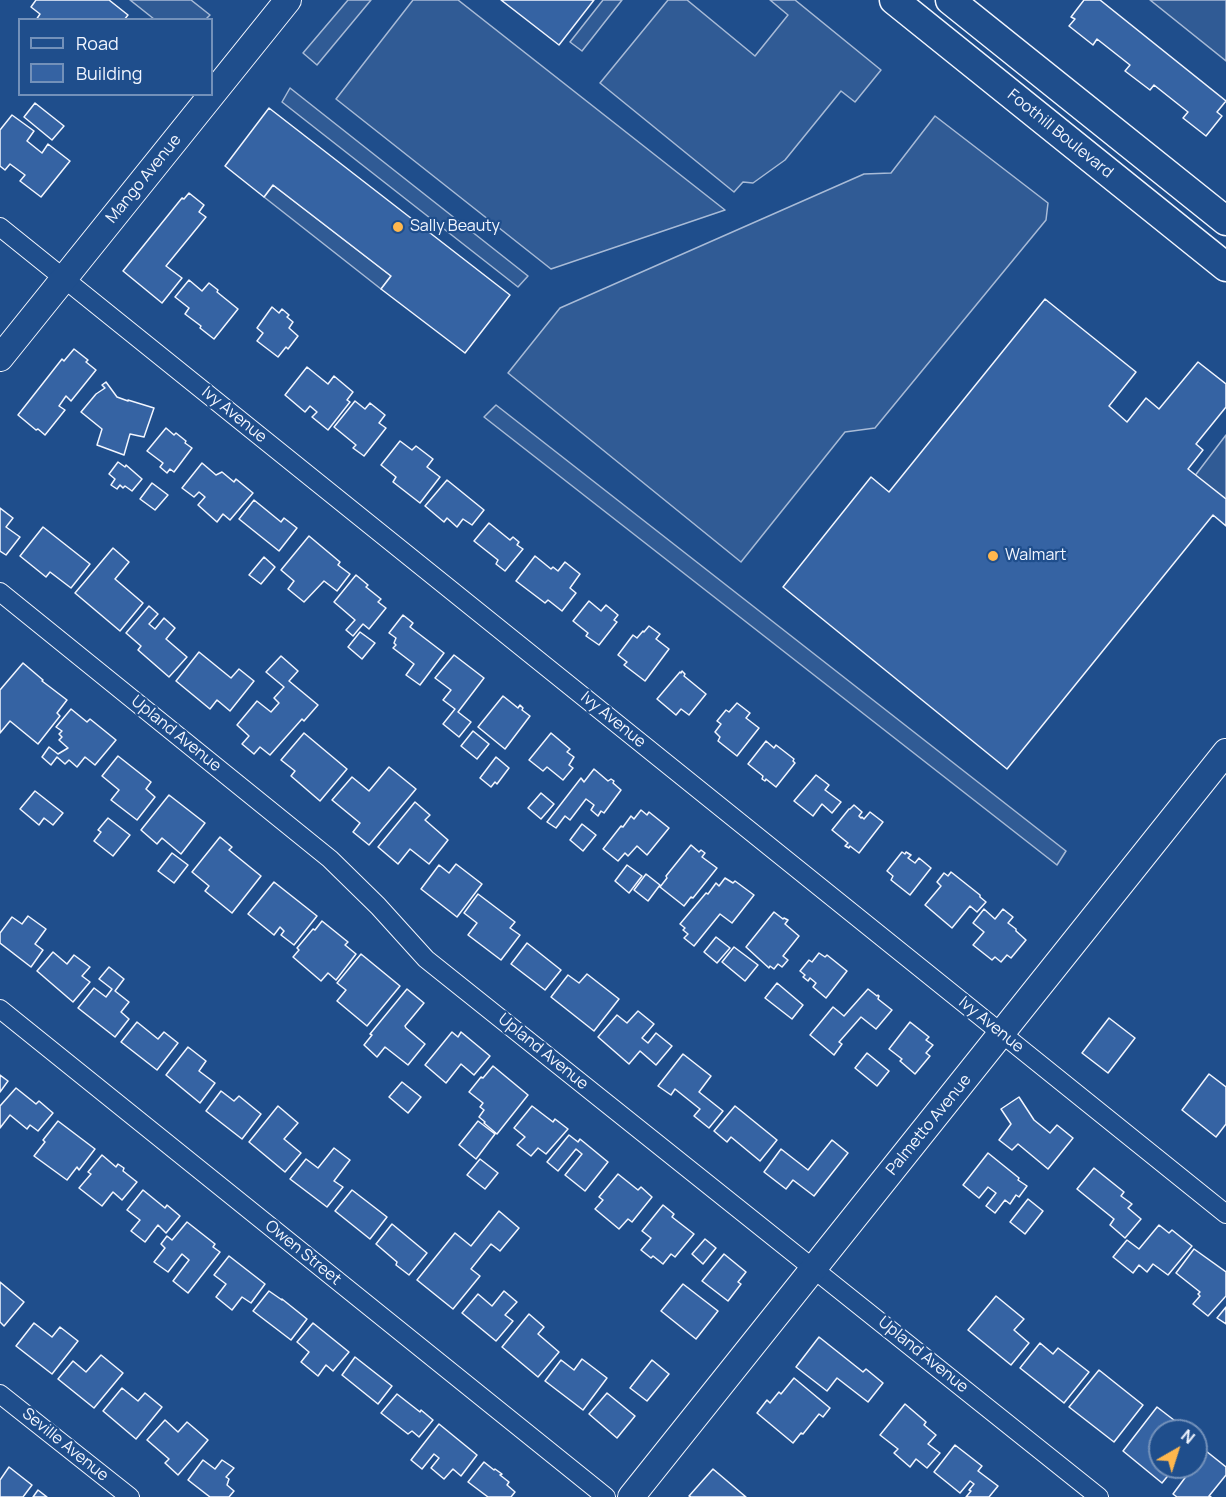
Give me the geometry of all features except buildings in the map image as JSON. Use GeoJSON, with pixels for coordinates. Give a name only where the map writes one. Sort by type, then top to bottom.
{"type":"FeatureCollection","features":[{"type":"Feature","properties":{"kind":"main road","name":"Foothill Boulevard"},"geometry":{"type":"LineString","coordinates":[[894,0],[1226,267]]}},
{"type":"Feature","properties":{"kind":"main road"},"geometry":{"type":"LineString","coordinates":[[946,41],[959,7],[1226,221]]}},
{"type":"Feature","properties":{"kind":"street","name":"Mango Avenue"},"geometry":{"type":"LineString","coordinates":[[213,93],[288,0]]}},
{"type":"Feature","properties":{"kind":"street","name":"Mango Avenue"},"geometry":{"type":"LineString","coordinates":[[0,358],[211,96]]}},
{"type":"Feature","properties":{"kind":"street","name":"Ivy Avenue"},"geometry":{"type":"LineString","coordinates":[[0,227],[1226,1214]]}},
{"type":"Feature","properties":{"kind":"street","name":"Upland Avenue"},"geometry":{"type":"LineString","coordinates":[[0,592],[330,859],[378,906],[426,959],[1100,1497]]}},
{"type":"Feature","properties":{"kind":"street","name":"Palmetto Avenue"},"geometry":{"type":"LineString","coordinates":[[631,1497],[1226,752]]}},
{"type":"Feature","properties":{"kind":"street","name":"Owen Street"},"geometry":{"type":"LineString","coordinates":[[0,1009],[606,1497]]}},
{"type":"Feature","properties":{"kind":"street","name":"Seville Avenue"},"geometry":{"type":"LineString","coordinates":[[0,1394],[130,1497]]}},
{"type":"Feature","properties":{"kind":"shaded area"},"geometry":{"type":"Polygon","coordinates":[[[130,0],[191,0],[210,15],[207,18],[153,18],[130,0]]]}},
{"type":"Feature","properties":{"kind":"shaded area"},"geometry":{"type":"Polygon","coordinates":[[[348,0],[371,0],[317,65],[303,53],[348,0]]]}},
{"type":"Feature","properties":{"kind":"shaded area"},"geometry":{"type":"Polygon","coordinates":[[[413,0],[458,0],[725,210],[551,269],[336,99],[413,0]]]}},
{"type":"Feature","properties":{"kind":"shaded area"},"geometry":{"type":"Polygon","coordinates":[[[603,0],[622,0],[582,51],[570,42],[603,0]]]}},
{"type":"Feature","properties":{"kind":"shaded area"},"geometry":{"type":"Polygon","coordinates":[[[668,0],[687,0],[755,56],[788,15],[770,0],[795,0],[881,70],[855,102],[841,91],[785,160],[753,183],[743,182],[734,192],[600,83],[668,0]]]}},
{"type":"Feature","properties":{"kind":"shaded area"},"geometry":{"type":"Polygon","coordinates":[[[1150,0],[1226,0],[1226,61],[1150,0]]]}},
{"type":"Feature","properties":{"kind":"shaded area"},"geometry":{"type":"Polygon","coordinates":[[[290,88],[528,276],[518,287],[282,102],[290,88]]]}},
{"type":"Feature","properties":{"kind":"shaded area"},"geometry":{"type":"Polygon","coordinates":[[[935,116],[1048,203],[1046,220],[875,428],[845,432],[741,562],[508,373],[560,308],[864,174],[891,173],[935,116]]]}},
{"type":"Feature","properties":{"kind":"shaded area"},"geometry":{"type":"Polygon","coordinates":[[[273,185],[391,276],[381,289],[264,197],[273,185]]]}},
{"type":"Feature","properties":{"kind":"shaded area"},"geometry":{"type":"Polygon","coordinates":[[[496,405],[1066,851],[1057,865],[484,417],[496,405]]]}},
{"type":"Feature","properties":{"kind":"shaded area"},"geometry":{"type":"Polygon","coordinates":[[[1226,435],[1226,501],[1194,477],[1226,435]]]}},
{"type":"Feature","properties":{"kind":"place","name":"Sally Beauty"},"geometry":{"type":"Point","coordinates":[398,227]}},
{"type":"Feature","properties":{"kind":"place","name":"Walmart"},"geometry":{"type":"Point","coordinates":[993,556]}}]}
